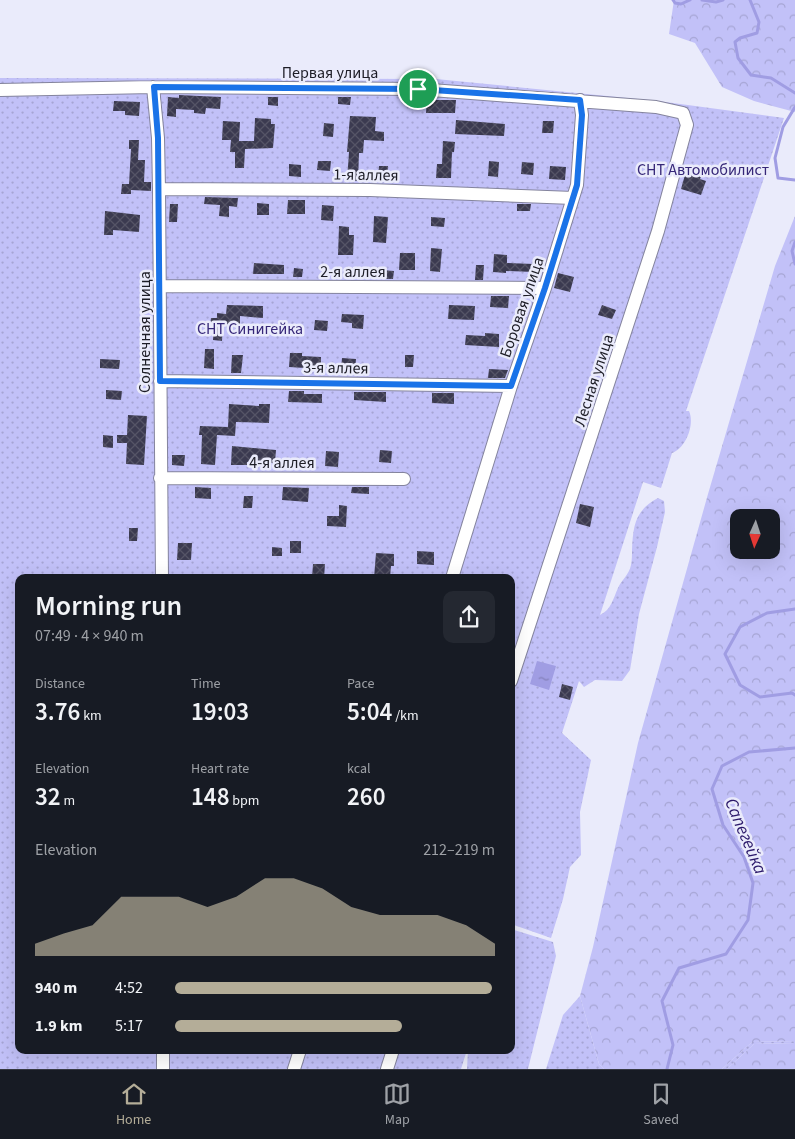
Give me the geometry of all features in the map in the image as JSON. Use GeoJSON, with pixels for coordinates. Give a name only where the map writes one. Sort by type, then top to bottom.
{"type":"FeatureCollection","features":[{"type":"Feature","properties":{"kind":"street","name":"Первая улица"},"geometry":{"type":"LineString","coordinates":[[0,90],[154,87],[418,89],[656,107]]}},
{"type":"Feature","properties":{"kind":"street","name":"Солнечная улица"},"geometry":{"type":"LineString","coordinates":[[154,87],[159,189],[162,574]]}},
{"type":"Feature","properties":{"kind":"street","name":"Боровая улица"},"geometry":{"type":"LineString","coordinates":[[453,574],[511,386],[545,288],[577,185],[582,115],[580,100]]}},
{"type":"Feature","properties":{"kind":"street","name":"Лесная улица"},"geometry":{"type":"LineString","coordinates":[[515,670],[658,231],[687,125],[683,113],[656,107]]}},
{"type":"Feature","properties":{"kind":"street","name":"1-я аллея"},"geometry":{"type":"LineString","coordinates":[[159,189],[370,190],[573,198]]}},
{"type":"Feature","properties":{"kind":"street","name":"2-я аллея"},"geometry":{"type":"LineString","coordinates":[[160,286],[545,288]]}},
{"type":"Feature","properties":{"kind":"street","name":"3-я аллея"},"geometry":{"type":"LineString","coordinates":[[160,381],[511,386]]}},
{"type":"Feature","properties":{"kind":"street","name":"4-я аллея"},"geometry":{"type":"LineString","coordinates":[[160,478],[404,479]]}},
{"type":"Feature","properties":{"kind":"street"},"geometry":{"type":"LineString","coordinates":[[163,1054],[163,1069]]}},
{"type":"Feature","properties":{"kind":"street"},"geometry":{"type":"LineString","coordinates":[[294,1069],[299,1054]]}},
{"type":"Feature","properties":{"kind":"street"},"geometry":{"type":"LineString","coordinates":[[387,1069],[392,1054]]}},
{"type":"Feature","properties":{"kind":"green space"},"geometry":{"type":"Polygon","coordinates":[[[674,0],[795,0],[795,112],[754,101],[722,87],[695,43],[669,34],[674,0]]]}},
{"type":"Feature","properties":{"kind":"green space","name":"СНТ Синигейка"},"geometry":{"type":"Polygon","coordinates":[[[0,78],[436,79],[658,101],[784,118],[686,411],[689,411],[691,416],[688,435],[681,446],[672,453],[661,488],[643,482],[600,615],[609,607],[630,568],[633,533],[640,513],[658,498],[664,501],[665,512],[639,614],[630,670],[622,681],[595,680],[584,687],[579,681],[562,733],[591,760],[580,812],[581,855],[570,867],[563,899],[551,938],[515,925],[515,574],[15,574],[15,1054],[466,1054],[461,1069],[0,1069],[0,78]]]}},
{"type":"Feature","properties":{"kind":"green space"},"geometry":{"type":"Polygon","coordinates":[[[795,216],[795,1041],[752,1042],[722,1069],[604,1069],[599,1064],[580,996],[593,947],[638,743],[775,266],[795,216]]]}},
{"type":"Feature","properties":{"kind":"green space"},"geometry":{"type":"Polygon","coordinates":[[[515,930],[553,942],[556,956],[528,1069],[467,1069],[468,1054],[515,1054],[515,930]]]}},
{"type":"Feature","properties":{"kind":"green space"},"geometry":{"type":"Polygon","coordinates":[[[580,996],[599,1064],[604,1069],[546,1069],[563,1015],[580,996]]]}},
{"type":"Feature","properties":{"kind":"green space"},"geometry":{"type":"Polygon","coordinates":[[[795,1041],[795,1043],[754,1044],[727,1069],[722,1069],[752,1042],[795,1041]]]}},
{"type":"Feature","properties":{"kind":"green space"},"geometry":{"type":"Polygon","coordinates":[[[795,1043],[795,1069],[727,1069],[754,1044],[795,1043]]]}},
{"type":"Feature","properties":{"kind":"water"},"geometry":{"type":"Polygon","coordinates":[[[537,661],[556,666],[549,690],[530,684],[537,661]]]}},
{"type":"Feature","properties":{"kind":"building"},"geometry":{"type":"Polygon","coordinates":[[[179,95],[221,97],[220,109],[206,108],[205,114],[194,113],[194,110],[176,109],[176,117],[167,116],[168,97],[179,98],[179,95]]]}},
{"type":"Feature","properties":{"kind":"building"},"geometry":{"type":"Polygon","coordinates":[[[268,97],[278,97],[278,106],[268,105],[268,97]]]}},
{"type":"Feature","properties":{"kind":"building"},"geometry":{"type":"Polygon","coordinates":[[[338,97],[351,97],[350,105],[338,104],[338,97]]]}},
{"type":"Feature","properties":{"kind":"building"},"geometry":{"type":"Polygon","coordinates":[[[427,100],[456,100],[455,113],[426,113],[427,100]]]}},
{"type":"Feature","properties":{"kind":"building"},"geometry":{"type":"Polygon","coordinates":[[[114,101],[140,102],[139,116],[125,115],[125,111],[113,111],[114,101]]]}},
{"type":"Feature","properties":{"kind":"building"},"geometry":{"type":"Polygon","coordinates":[[[350,116],[376,117],[375,131],[384,132],[384,141],[364,140],[363,153],[359,153],[358,181],[347,181],[350,116]]]}},
{"type":"Feature","properties":{"kind":"building"},"geometry":{"type":"Polygon","coordinates":[[[255,118],[271,119],[271,124],[275,124],[273,148],[245,149],[244,168],[235,168],[235,152],[230,152],[231,140],[222,140],[223,121],[240,122],[239,141],[254,141],[255,118]]]}},
{"type":"Feature","properties":{"kind":"building"},"geometry":{"type":"Polygon","coordinates":[[[456,120],[505,124],[504,136],[455,134],[456,120]]]}},
{"type":"Feature","properties":{"kind":"building"},"geometry":{"type":"Polygon","coordinates":[[[543,121],[554,121],[553,133],[542,133],[543,121]]]}},
{"type":"Feature","properties":{"kind":"building"},"geometry":{"type":"Polygon","coordinates":[[[324,123],[334,124],[333,137],[323,136],[324,123]]]}},
{"type":"Feature","properties":{"kind":"building"},"geometry":{"type":"Polygon","coordinates":[[[129,140],[139,140],[138,160],[145,160],[144,182],[151,182],[151,191],[131,190],[131,194],[121,194],[122,184],[129,184],[131,149],[129,149],[129,140]]]}},
{"type":"Feature","properties":{"kind":"building"},"geometry":{"type":"Polygon","coordinates":[[[443,141],[455,142],[454,152],[452,152],[451,178],[436,178],[437,164],[442,164],[443,141]]]}},
{"type":"Feature","properties":{"kind":"building"},"geometry":{"type":"Polygon","coordinates":[[[318,161],[331,161],[330,171],[317,170],[318,161]]]}},
{"type":"Feature","properties":{"kind":"building"},"geometry":{"type":"Polygon","coordinates":[[[489,161],[499,162],[498,177],[488,176],[489,161]]]}},
{"type":"Feature","properties":{"kind":"building"},"geometry":{"type":"Polygon","coordinates":[[[522,162],[534,163],[533,175],[521,174],[522,162]]]}},
{"type":"Feature","properties":{"kind":"building"},"geometry":{"type":"Polygon","coordinates":[[[289,164],[301,165],[301,177],[289,176],[289,164]]]}},
{"type":"Feature","properties":{"kind":"building"},"geometry":{"type":"Polygon","coordinates":[[[379,166],[388,166],[387,177],[378,177],[379,166]]]}},
{"type":"Feature","properties":{"kind":"building"},"geometry":{"type":"Polygon","coordinates":[[[550,166],[566,167],[565,180],[549,179],[550,166]]]}},
{"type":"Feature","properties":{"kind":"building"},"geometry":{"type":"Polygon","coordinates":[[[692,172],[702,175],[700,179],[706,181],[701,195],[681,189],[685,175],[690,177],[692,172]]]}},
{"type":"Feature","properties":{"kind":"building"},"geometry":{"type":"Polygon","coordinates":[[[205,197],[238,198],[237,207],[229,206],[229,217],[219,216],[220,205],[204,204],[205,197]]]}},
{"type":"Feature","properties":{"kind":"building"},"geometry":{"type":"Polygon","coordinates":[[[288,200],[305,200],[305,214],[287,214],[288,200]]]}},
{"type":"Feature","properties":{"kind":"building"},"geometry":{"type":"Polygon","coordinates":[[[257,203],[269,204],[269,215],[257,215],[257,203]]]}},
{"type":"Feature","properties":{"kind":"building"},"geometry":{"type":"Polygon","coordinates":[[[170,204],[178,204],[177,222],[169,222],[170,204]]]}},
{"type":"Feature","properties":{"kind":"building"},"geometry":{"type":"Polygon","coordinates":[[[517,204],[531,204],[530,211],[517,211],[517,204]]]}},
{"type":"Feature","properties":{"kind":"building"},"geometry":{"type":"Polygon","coordinates":[[[322,205],[334,206],[333,221],[321,220],[322,205]]]}},
{"type":"Feature","properties":{"kind":"building"},"geometry":{"type":"Polygon","coordinates":[[[105,211],[140,215],[139,232],[113,230],[113,235],[104,235],[105,211]]]}},
{"type":"Feature","properties":{"kind":"building"},"geometry":{"type":"Polygon","coordinates":[[[374,216],[388,217],[386,243],[373,242],[374,216]]]}},
{"type":"Feature","properties":{"kind":"building"},"geometry":{"type":"Polygon","coordinates":[[[431,217],[445,218],[444,227],[431,226],[431,217]]]}},
{"type":"Feature","properties":{"kind":"building"},"geometry":{"type":"Polygon","coordinates":[[[339,226],[349,227],[349,235],[354,235],[353,255],[338,255],[339,226]]]}},
{"type":"Feature","properties":{"kind":"building"},"geometry":{"type":"Polygon","coordinates":[[[431,248],[442,249],[440,272],[430,271],[431,248]]]}},
{"type":"Feature","properties":{"kind":"building"},"geometry":{"type":"Polygon","coordinates":[[[400,253],[415,253],[415,270],[399,270],[400,253]]]}},
{"type":"Feature","properties":{"kind":"building"},"geometry":{"type":"Polygon","coordinates":[[[494,254],[507,255],[507,263],[534,264],[534,272],[493,272],[494,254]]]}},
{"type":"Feature","properties":{"kind":"building"},"geometry":{"type":"Polygon","coordinates":[[[254,263],[284,265],[284,274],[253,274],[254,263]]]}},
{"type":"Feature","properties":{"kind":"building"},"geometry":{"type":"Polygon","coordinates":[[[476,265],[484,265],[483,280],[475,280],[476,265]]]}},
{"type":"Feature","properties":{"kind":"building"},"geometry":{"type":"Polygon","coordinates":[[[294,268],[303,269],[302,277],[293,277],[294,268]]]}},
{"type":"Feature","properties":{"kind":"building"},"geometry":{"type":"Polygon","coordinates":[[[382,270],[394,271],[393,279],[382,279],[382,270]]]}},
{"type":"Feature","properties":{"kind":"building"},"geometry":{"type":"Polygon","coordinates":[[[558,273],[574,277],[570,292],[554,288],[558,273]]]}},
{"type":"Feature","properties":{"kind":"building"},"geometry":{"type":"Polygon","coordinates":[[[491,296],[509,296],[508,308],[490,307],[491,296]]]}},
{"type":"Feature","properties":{"kind":"building"},"geometry":{"type":"Polygon","coordinates":[[[227,305],[263,306],[263,318],[240,316],[240,325],[223,324],[222,341],[213,340],[214,325],[210,325],[211,318],[217,318],[217,313],[226,314],[227,305]]]}},
{"type":"Feature","properties":{"kind":"building"},"geometry":{"type":"Polygon","coordinates":[[[449,305],[475,306],[474,320],[448,319],[449,305]]]}},
{"type":"Feature","properties":{"kind":"building"},"geometry":{"type":"Polygon","coordinates":[[[602,305],[616,310],[612,319],[598,315],[602,305]]]}},
{"type":"Feature","properties":{"kind":"building"},"geometry":{"type":"Polygon","coordinates":[[[342,314],[364,315],[363,329],[352,328],[352,323],[341,322],[342,314]]]}},
{"type":"Feature","properties":{"kind":"building"},"geometry":{"type":"Polygon","coordinates":[[[315,320],[328,321],[327,331],[314,330],[315,320]]]}},
{"type":"Feature","properties":{"kind":"building"},"geometry":{"type":"Polygon","coordinates":[[[485,333],[499,334],[499,347],[465,345],[466,335],[485,336],[485,333]]]}},
{"type":"Feature","properties":{"kind":"building"},"geometry":{"type":"Polygon","coordinates":[[[205,349],[214,349],[214,369],[204,368],[205,349]]]}},
{"type":"Feature","properties":{"kind":"building"},"geometry":{"type":"Polygon","coordinates":[[[290,353],[302,353],[302,356],[321,357],[321,369],[289,367],[290,353]]]}},
{"type":"Feature","properties":{"kind":"building"},"geometry":{"type":"Polygon","coordinates":[[[232,355],[243,355],[241,373],[231,373],[232,355]]]}},
{"type":"Feature","properties":{"kind":"building"},"geometry":{"type":"Polygon","coordinates":[[[405,355],[414,355],[413,367],[405,367],[405,355]]]}},
{"type":"Feature","properties":{"kind":"building"},"geometry":{"type":"Polygon","coordinates":[[[342,358],[356,359],[355,370],[341,369],[342,358]]]}},
{"type":"Feature","properties":{"kind":"building"},"geometry":{"type":"Polygon","coordinates":[[[100,359],[120,360],[119,369],[100,368],[100,359]]]}},
{"type":"Feature","properties":{"kind":"building"},"geometry":{"type":"Polygon","coordinates":[[[489,369],[508,370],[505,378],[488,378],[489,369]]]}},
{"type":"Feature","properties":{"kind":"building"},"geometry":{"type":"Polygon","coordinates":[[[106,390],[122,391],[121,400],[106,399],[106,390]]]}},
{"type":"Feature","properties":{"kind":"building"},"geometry":{"type":"Polygon","coordinates":[[[289,391],[304,391],[304,394],[322,394],[322,403],[288,402],[289,391]]]}},
{"type":"Feature","properties":{"kind":"building"},"geometry":{"type":"Polygon","coordinates":[[[354,392],[386,392],[386,402],[354,400],[354,392]]]}},
{"type":"Feature","properties":{"kind":"building"},"geometry":{"type":"Polygon","coordinates":[[[432,393],[454,393],[454,404],[432,403],[432,393]]]}},
{"type":"Feature","properties":{"kind":"building"},"geometry":{"type":"Polygon","coordinates":[[[229,404],[259,406],[259,404],[270,404],[269,423],[236,422],[235,436],[217,435],[215,465],[201,464],[202,435],[199,435],[200,426],[228,427],[229,404]]]}},
{"type":"Feature","properties":{"kind":"building"},"geometry":{"type":"Polygon","coordinates":[[[128,415],[147,416],[144,465],[126,464],[127,443],[117,443],[117,435],[127,435],[128,415]]]}},
{"type":"Feature","properties":{"kind":"building"},"geometry":{"type":"Polygon","coordinates":[[[103,435],[113,436],[113,448],[103,447],[103,435]]]}},
{"type":"Feature","properties":{"kind":"building"},"geometry":{"type":"Polygon","coordinates":[[[232,446],[276,450],[275,463],[247,462],[247,465],[231,465],[232,446]]]}},
{"type":"Feature","properties":{"kind":"building"},"geometry":{"type":"Polygon","coordinates":[[[380,450],[392,451],[391,463],[379,462],[380,450]]]}},
{"type":"Feature","properties":{"kind":"building"},"geometry":{"type":"Polygon","coordinates":[[[326,451],[339,452],[338,467],[325,466],[326,451]]]}},
{"type":"Feature","properties":{"kind":"building"},"geometry":{"type":"Polygon","coordinates":[[[172,455],[185,455],[184,466],[172,465],[172,455]]]}},
{"type":"Feature","properties":{"kind":"building"},"geometry":{"type":"Polygon","coordinates":[[[195,487],[211,488],[211,499],[195,498],[195,487]]]}},
{"type":"Feature","properties":{"kind":"building"},"geometry":{"type":"Polygon","coordinates":[[[283,487],[309,488],[308,502],[282,500],[283,487]]]}},
{"type":"Feature","properties":{"kind":"building"},"geometry":{"type":"Polygon","coordinates":[[[352,487],[369,487],[369,494],[351,493],[352,487]]]}},
{"type":"Feature","properties":{"kind":"building"},"geometry":{"type":"Polygon","coordinates":[[[244,496],[253,496],[252,508],[243,508],[244,496]]]}},
{"type":"Feature","properties":{"kind":"building"},"geometry":{"type":"Polygon","coordinates":[[[580,504],[594,507],[590,527],[576,523],[580,504]]]}},
{"type":"Feature","properties":{"kind":"building"},"geometry":{"type":"Polygon","coordinates":[[[339,505],[347,506],[346,527],[327,526],[327,516],[339,516],[339,505]]]}},
{"type":"Feature","properties":{"kind":"building"},"geometry":{"type":"Polygon","coordinates":[[[129,528],[138,528],[137,541],[129,541],[129,528]]]}},
{"type":"Feature","properties":{"kind":"building"},"geometry":{"type":"Polygon","coordinates":[[[290,541],[301,541],[301,553],[290,553],[290,541]]]}},
{"type":"Feature","properties":{"kind":"building"},"geometry":{"type":"Polygon","coordinates":[[[178,543],[192,543],[191,560],[177,560],[178,543]]]}},
{"type":"Feature","properties":{"kind":"building"},"geometry":{"type":"Polygon","coordinates":[[[272,547],[282,548],[282,556],[272,556],[272,547]]]}},
{"type":"Feature","properties":{"kind":"building"},"geometry":{"type":"Polygon","coordinates":[[[417,551],[434,552],[434,565],[417,564],[417,551]]]}},
{"type":"Feature","properties":{"kind":"building"},"geometry":{"type":"Polygon","coordinates":[[[376,553],[394,554],[394,566],[391,566],[390,574],[374,574],[376,553]]]}},
{"type":"Feature","properties":{"kind":"building"},"geometry":{"type":"Polygon","coordinates":[[[313,564],[325,564],[324,574],[312,574],[313,564]]]}},
{"type":"Feature","properties":{"kind":"building"},"geometry":{"type":"Polygon","coordinates":[[[562,684],[573,687],[570,700],[559,697],[562,684]]]}},
{"type":"Feature","properties":{"kind":"waterway","name":"Сапегейка"},"geometry":{"type":"LineString","coordinates":[[673,0],[675,3],[681,4],[690,0]]}},
{"type":"Feature","properties":{"kind":"waterway","name":"Сапегейка"},"geometry":{"type":"LineString","coordinates":[[702,0],[716,2],[723,0]]}},
{"type":"Feature","properties":{"kind":"waterway","name":"Сапегейка"},"geometry":{"type":"LineString","coordinates":[[750,0],[759,22],[757,33],[740,38],[735,42],[738,58],[751,75],[771,78],[795,93]]}},
{"type":"Feature","properties":{"kind":"waterway","name":"Сапегейка"},"geometry":{"type":"LineString","coordinates":[[795,107],[783,127],[775,158],[778,178],[795,180]]}},
{"type":"Feature","properties":{"kind":"waterway","name":"Сапегейка"},"geometry":{"type":"LineString","coordinates":[[795,242],[792,251],[795,264]]}},
{"type":"Feature","properties":{"kind":"waterway","name":"Сапегейка"},"geometry":{"type":"LineString","coordinates":[[795,609],[767,613],[740,627],[725,654],[740,685],[760,697],[792,693],[795,695]]}},
{"type":"Feature","properties":{"kind":"waterway","name":"Сапегейка"},"geometry":{"type":"LineString","coordinates":[[667,1069],[673,1045],[662,1001],[679,968],[726,954],[748,920],[753,883],[744,857],[723,825],[712,789],[722,766],[749,752],[795,748]]}},
{"type":"Feature","properties":{"kind":"route"},"geometry":{"type":"LineString","coordinates":[[154,87],[418,89],[580,100],[582,115],[577,185],[545,288],[511,386],[160,381],[158,138],[154,87]]}},
{"type":"Feature","properties":{"kind":"park label","name":"СНТ Автомобилист"},"geometry":{"type":"Point","coordinates":[703,169]}}]}
